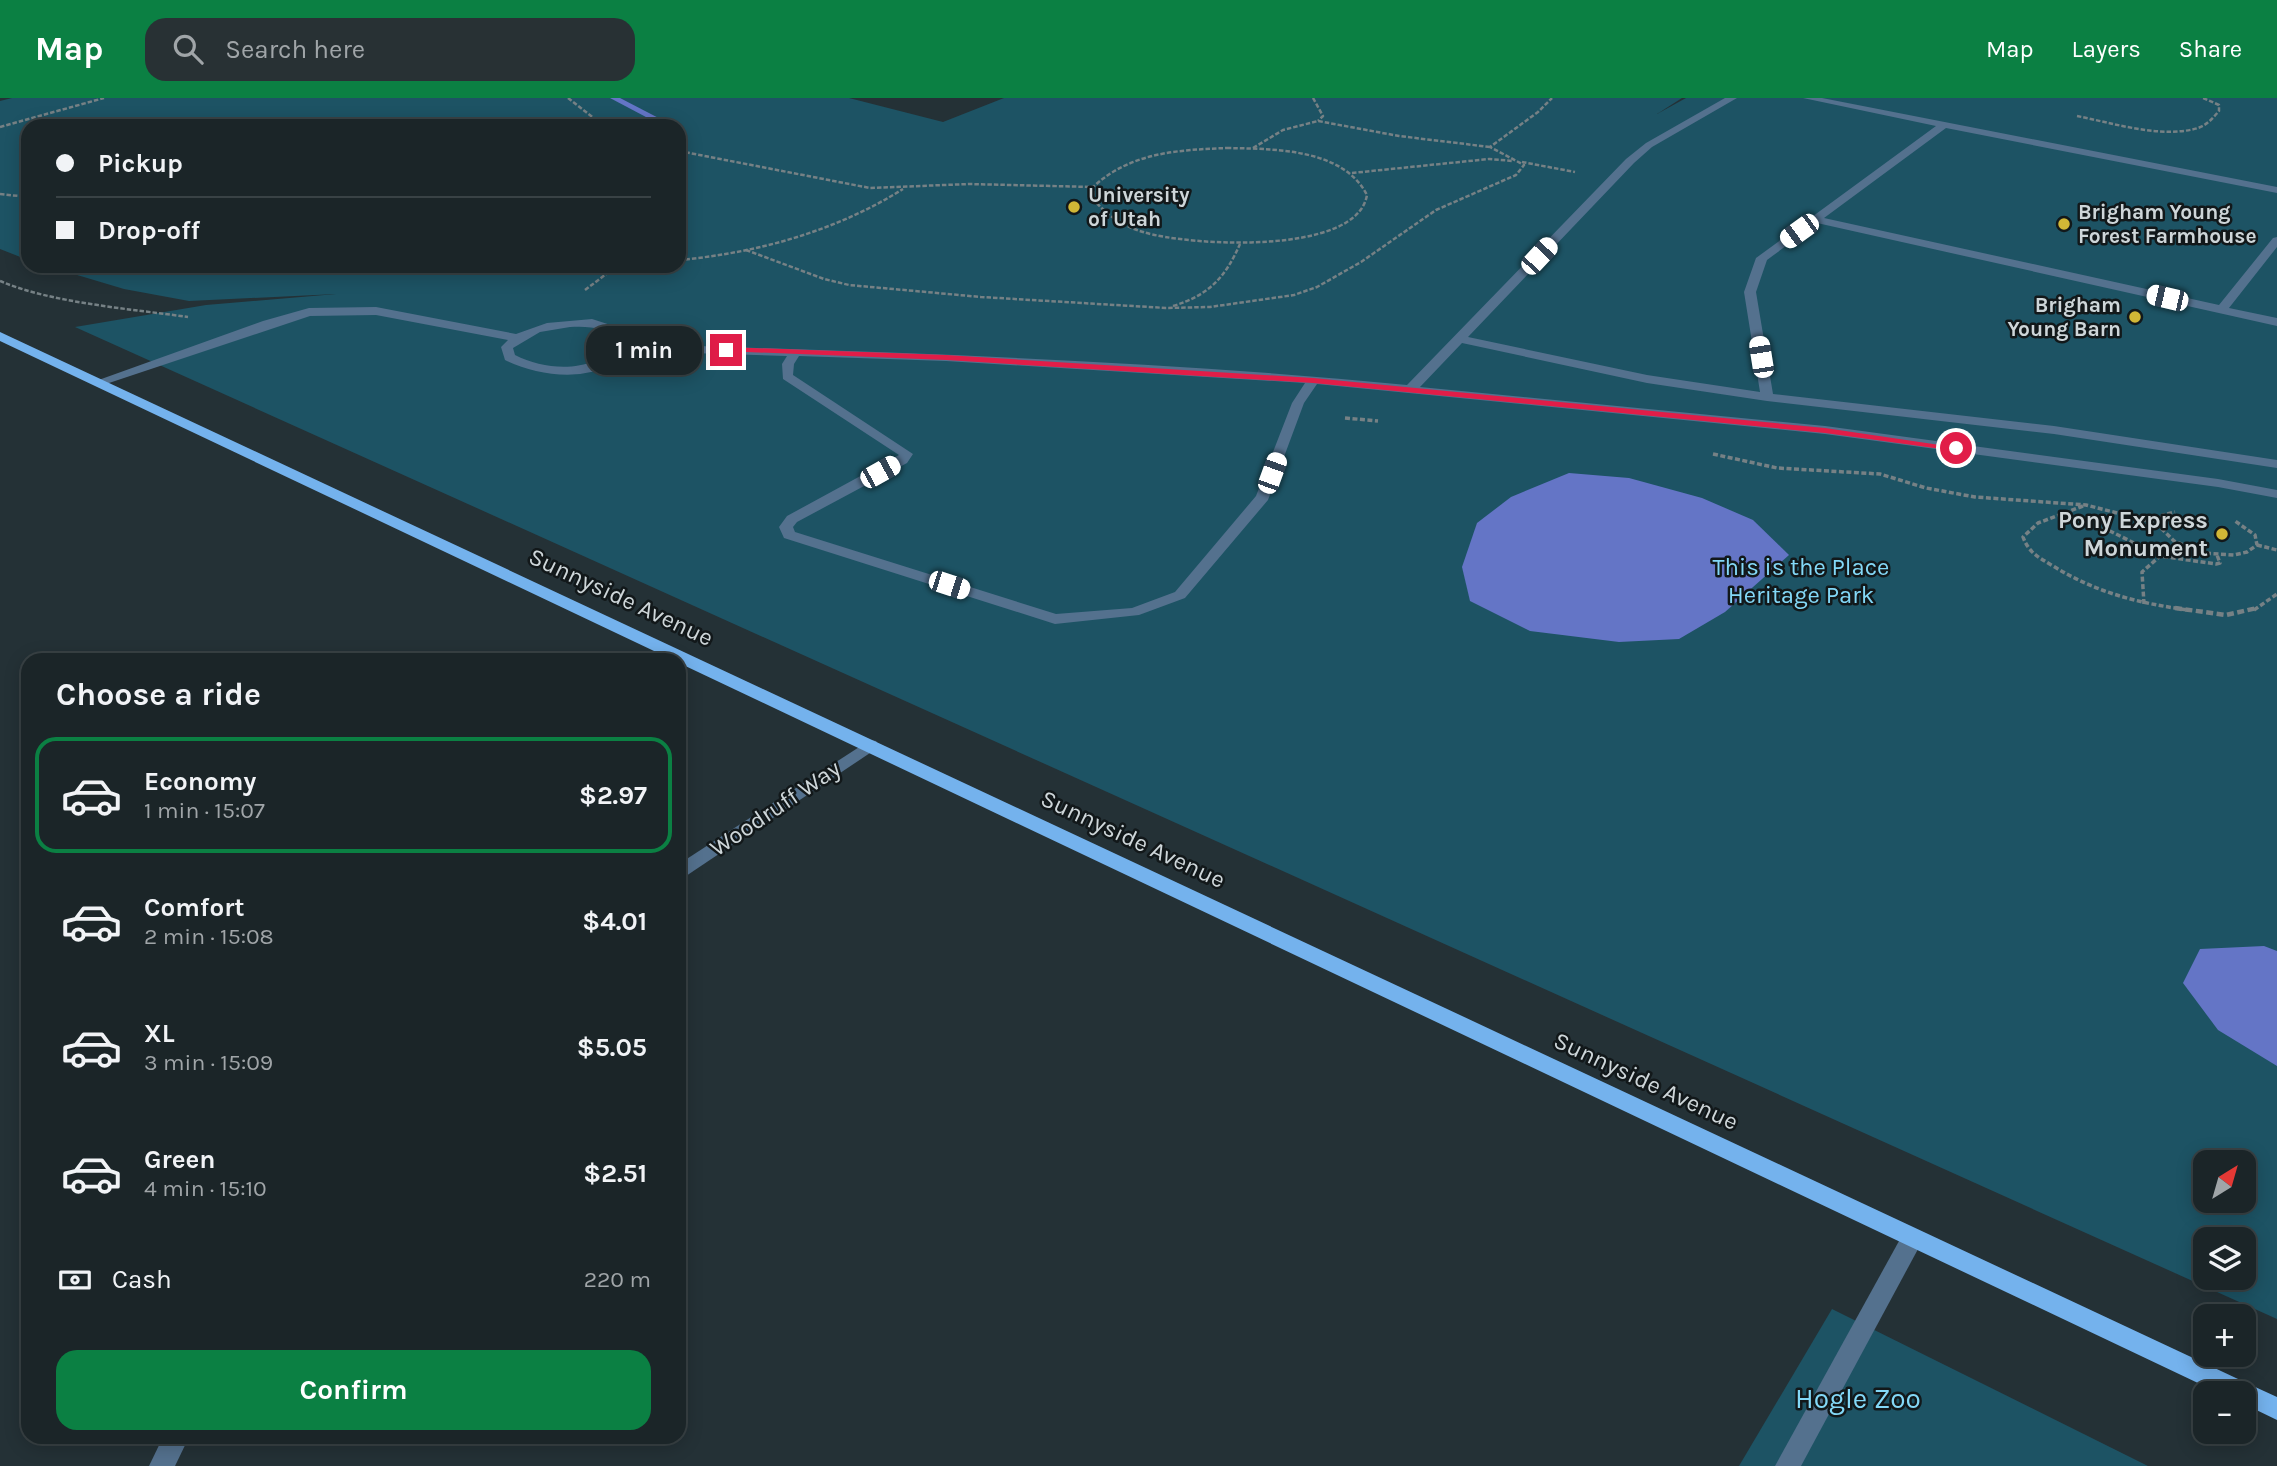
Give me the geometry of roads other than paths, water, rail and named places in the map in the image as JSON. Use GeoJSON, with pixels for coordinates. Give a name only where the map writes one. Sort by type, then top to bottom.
{"type":"FeatureCollection","features":[{"type":"Feature","properties":{"kind":"main road","name":"Sunnyside Avenue"},"geometry":{"type":"LineString","coordinates":[[0,336],[675,653]]}},
{"type":"Feature","properties":{"kind":"main road","name":"Sunnyside Avenue"},"geometry":{"type":"LineString","coordinates":[[686,658],[2217,1381]]}},
{"type":"Feature","properties":{"kind":"main road","name":"Sunnyside Avenue"},"geometry":{"type":"LineString","coordinates":[[2256,1399],[2277,1409]]}},
{"type":"Feature","properties":{"kind":"street"},"geometry":{"type":"LineString","coordinates":[[1411,389],[1461,340],[1611,179],[1649,145],[1732,98]]}},
{"type":"Feature","properties":{"kind":"street"},"geometry":{"type":"LineString","coordinates":[[1808,98],[2277,190]]}},
{"type":"Feature","properties":{"kind":"street"},"geometry":{"type":"LineString","coordinates":[[1767,397],[1750,292],[1762,258],[1944,125]]}},
{"type":"Feature","properties":{"kind":"street"},"geometry":{"type":"LineString","coordinates":[[1816,219],[2277,323]]}},
{"type":"Feature","properties":{"kind":"street"},"geometry":{"type":"LineString","coordinates":[[2221,310],[2277,240]]}},
{"type":"Feature","properties":{"kind":"street"},"geometry":{"type":"LineString","coordinates":[[99,382],[309,312],[376,311],[516,338]]}},
{"type":"Feature","properties":{"kind":"street"},"geometry":{"type":"LineString","coordinates":[[592,323],[619,332],[627,342],[608,360],[588,367],[544,370],[521,365],[509,357],[507,347],[516,338],[560,324],[592,323]]}},
{"type":"Feature","properties":{"kind":"street"},"geometry":{"type":"LineString","coordinates":[[1461,340],[1647,379],[1767,397],[2054,430],[2277,464]]}},
{"type":"Feature","properties":{"kind":"street"},"geometry":{"type":"LineString","coordinates":[[624,347],[946,357],[1313,380],[1825,430],[2218,483],[2277,494]]}},
{"type":"Feature","properties":{"kind":"street"},"geometry":{"type":"LineString","coordinates":[[795,352],[788,364],[786,376],[906,454],[902,460],[792,519],[786,527],[789,535],[1055,619],[1134,612],[1180,596],[1263,497],[1298,403],[1313,380]]}},
{"type":"Feature","properties":{"kind":"street","name":"Woodruff Way"},"geometry":{"type":"LineString","coordinates":[[686,867],[870,745]]}},
{"type":"Feature","properties":{"kind":"street"},"geometry":{"type":"LineString","coordinates":[[1788,1466],[1912,1238]]}},
{"type":"Feature","properties":{"kind":"street"},"geometry":{"type":"LineString","coordinates":[[162,1466],[173,1444]]}},
{"type":"Feature","properties":{"kind":"water"},"geometry":{"type":"Polygon","coordinates":[[[1569,473],[1629,478],[1702,498],[1753,520],[1789,555],[1725,612],[1679,639],[1619,642],[1530,631],[1470,601],[1462,567],[1477,523],[1511,497],[1569,473]]]}},
{"type":"Feature","properties":{"kind":"water"},"geometry":{"type":"Polygon","coordinates":[[[2264,946],[2277,951],[2277,1066],[2218,1030],[2183,983],[2200,949],[2264,946]]]}},
{"type":"Feature","properties":{"kind":"waterway"},"geometry":{"type":"LineString","coordinates":[[614,98],[656,119]]}},
{"type":"Feature","properties":{"kind":"place","name":"University of Utah"},"geometry":{"type":"Point","coordinates":[1074,207]}},
{"type":"Feature","properties":{"kind":"place","name":"Brigham Young Forest Farmhouse"},"geometry":{"type":"Point","coordinates":[2064,224]}},
{"type":"Feature","properties":{"kind":"place","name":"Brigham Young Barn"},"geometry":{"type":"Point","coordinates":[2135,317]}},
{"type":"Feature","properties":{"kind":"place","name":"Pony Express Monument"},"geometry":{"type":"Point","coordinates":[2222,534]}},
{"type":"Feature","properties":{"kind":"park label","name":"This is the Place Heritage Park"},"geometry":{"type":"Point","coordinates":[1801,581]}},
{"type":"Feature","properties":{"kind":"park label","name":"Hogle Zoo"},"geometry":{"type":"Point","coordinates":[1858,1398]}}]}
